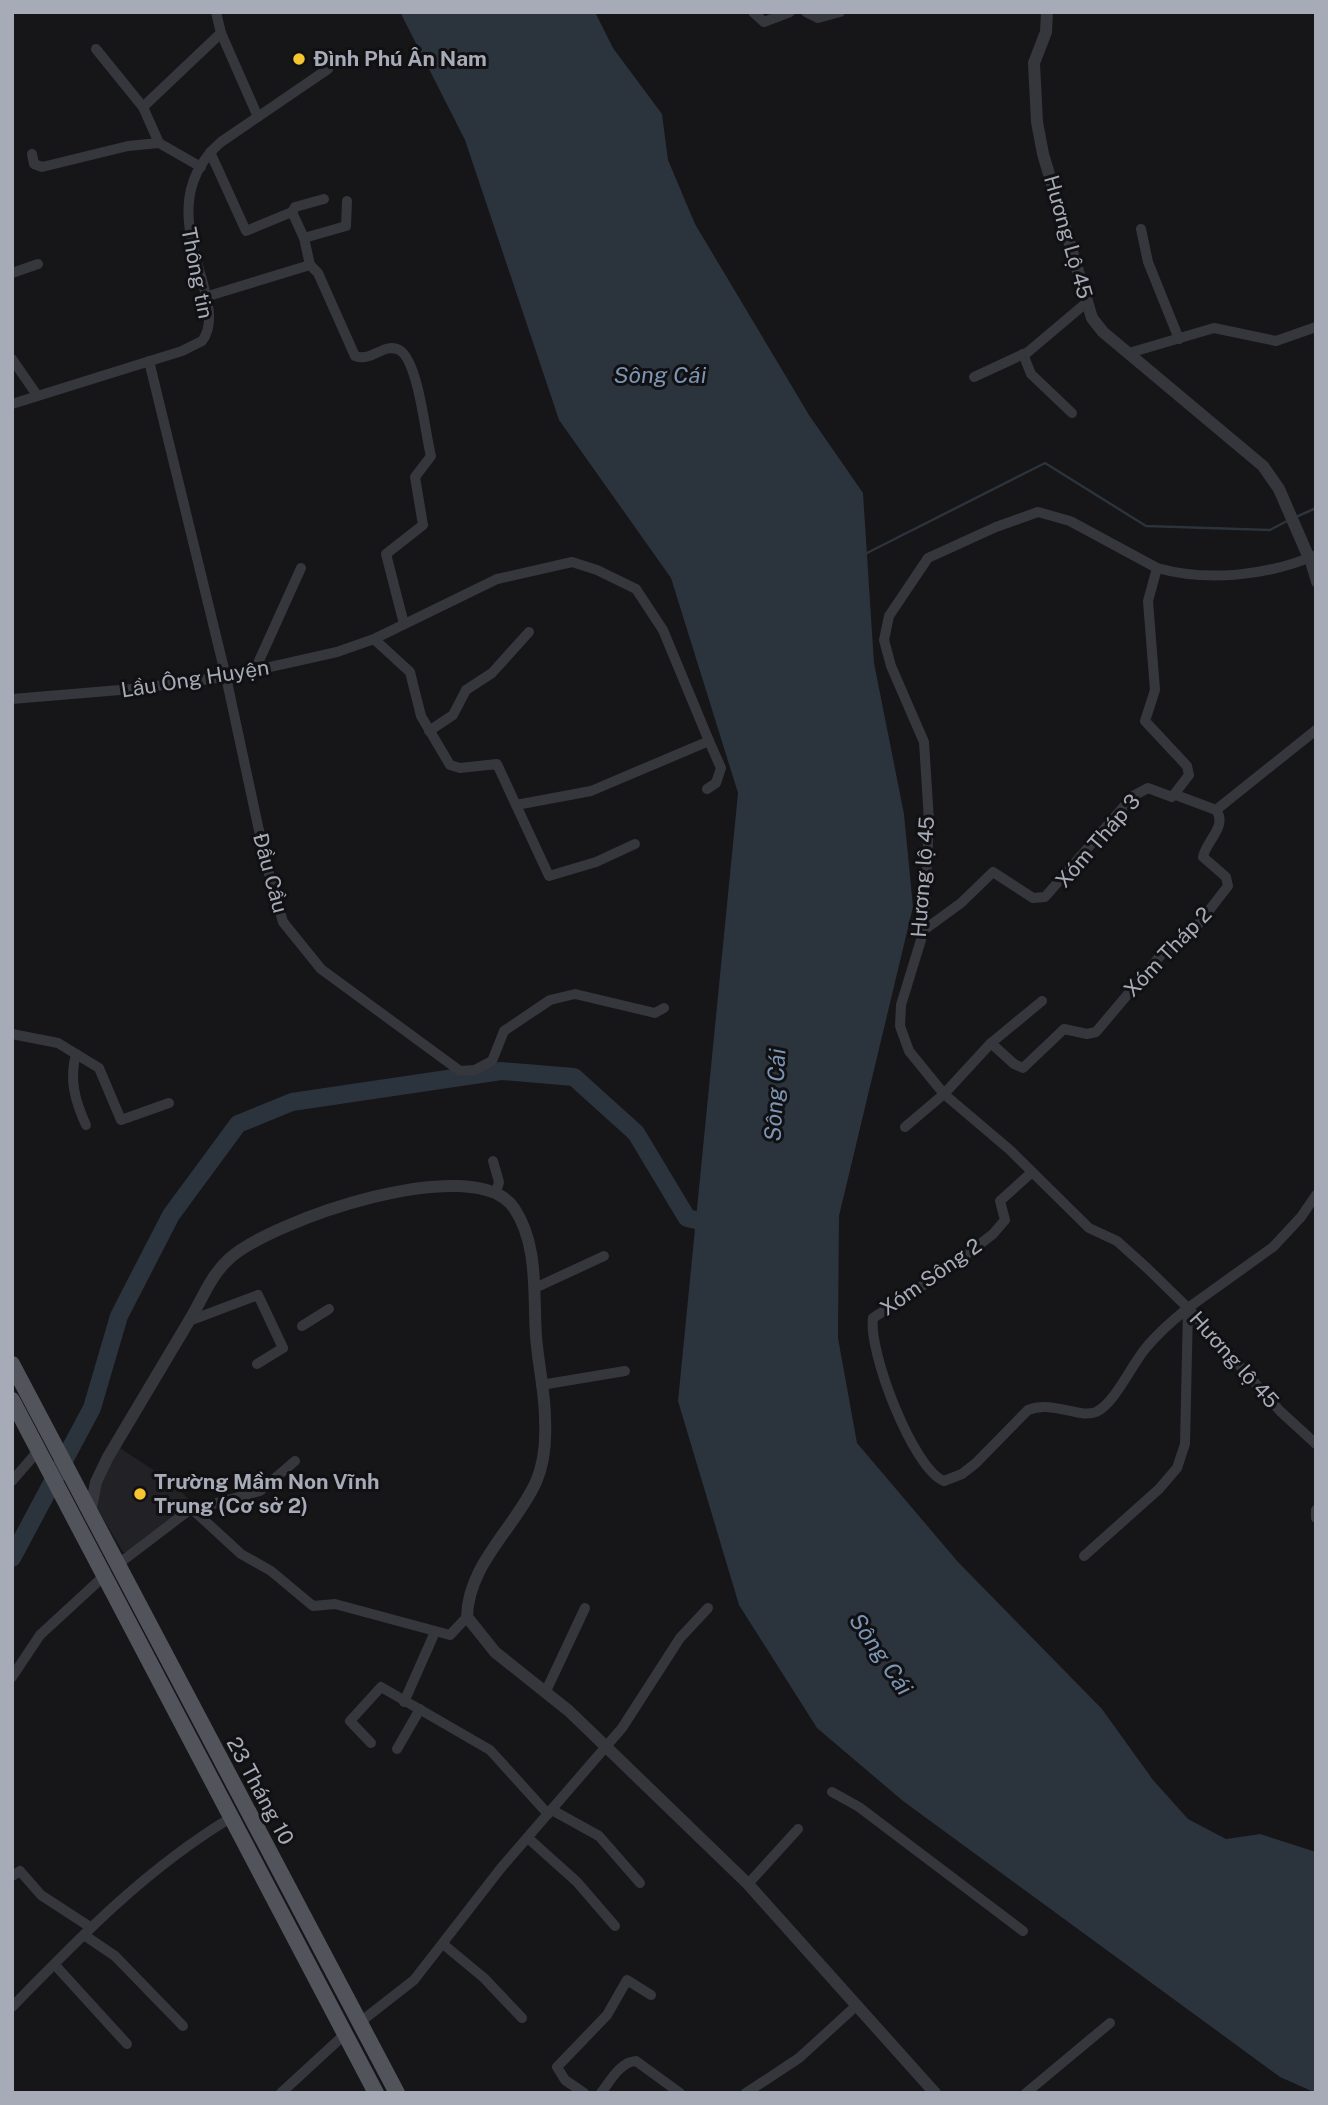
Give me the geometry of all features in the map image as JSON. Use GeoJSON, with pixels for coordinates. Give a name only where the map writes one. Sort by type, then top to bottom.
{"type":"FeatureCollection","features":[{"type":"Feature","properties":{"kind":"main road","name":"23 Tháng 10"},"geometry":{"type":"LineString","coordinates":[[12,1364],[397,2093]]}},
{"type":"Feature","properties":{"kind":"main road"},"geometry":{"type":"LineString","coordinates":[[12,1400],[39,1453]]}},
{"type":"Feature","properties":{"kind":"main road","name":"23 Tháng 10"},"geometry":{"type":"LineString","coordinates":[[39,1453],[376,2093]]}},
{"type":"Feature","properties":{"kind":"main road"},"geometry":{"type":"LineString","coordinates":[[104,1577],[117,1565]]}},
{"type":"Feature","properties":{"kind":"main road"},"geometry":{"type":"LineString","coordinates":[[345,2034],[359,2023]]}},
{"type":"Feature","properties":{"kind":"street"},"geometry":{"type":"LineString","coordinates":[[216,12],[221,33],[258,117]]}},
{"type":"Feature","properties":{"kind":"street"},"geometry":{"type":"LineString","coordinates":[[753,12],[764,22],[790,12]]}},
{"type":"Feature","properties":{"kind":"street"},"geometry":{"type":"LineString","coordinates":[[806,12],[818,18],[840,12]]}},
{"type":"Feature","properties":{"kind":"street","name":"Hương Lộ 45"},"geometry":{"type":"LineString","coordinates":[[1047,12],[1046,32],[1034,63],[1037,122],[1043,154],[1086,303],[1102,332],[1263,466],[1287,505],[1313,557]]}},
{"type":"Feature","properties":{"kind":"street"},"geometry":{"type":"LineString","coordinates":[[143,107],[221,33]]}},
{"type":"Feature","properties":{"kind":"street"},"geometry":{"type":"LineString","coordinates":[[96,49],[143,107],[159,143]]}},
{"type":"Feature","properties":{"kind":"street","name":"Thông tin"},"geometry":{"type":"LineString","coordinates":[[12,404],[149,361],[202,341],[208,329],[205,297],[187,217],[187,201],[201,167],[210,152],[328,69]]}},
{"type":"Feature","properties":{"kind":"street"},"geometry":{"type":"LineString","coordinates":[[32,154],[34,164],[42,167],[128,146],[159,143],[201,167]]}},
{"type":"Feature","properties":{"kind":"street"},"geometry":{"type":"LineString","coordinates":[[210,152],[246,231],[292,212],[295,207],[324,199]]}},
{"type":"Feature","properties":{"kind":"street"},"geometry":{"type":"LineString","coordinates":[[304,238],[346,226],[347,201]]}},
{"type":"Feature","properties":{"kind":"street"},"geometry":{"type":"LineString","coordinates":[[292,212],[304,238],[310,265],[318,273],[355,356],[368,358],[388,349],[398,349],[407,356],[419,384],[421,416],[431,456],[415,477],[424,522],[386,554],[404,624]]}},
{"type":"Feature","properties":{"kind":"street"},"geometry":{"type":"LineString","coordinates":[[1141,229],[1148,262],[1179,339]]}},
{"type":"Feature","properties":{"kind":"street"},"geometry":{"type":"LineString","coordinates":[[12,273],[38,264]]}},
{"type":"Feature","properties":{"kind":"street"},"geometry":{"type":"LineString","coordinates":[[205,297],[310,265]]}},
{"type":"Feature","properties":{"kind":"street"},"geometry":{"type":"LineString","coordinates":[[974,377],[1023,355],[1086,303]]}},
{"type":"Feature","properties":{"kind":"street"},"geometry":{"type":"LineString","coordinates":[[1129,354],[1206,329],[1222,328],[1276,341],[1316,327]]}},
{"type":"Feature","properties":{"kind":"street"},"geometry":{"type":"LineString","coordinates":[[1023,355],[1031,374],[1072,413]]}},
{"type":"Feature","properties":{"kind":"street"},"geometry":{"type":"LineString","coordinates":[[12,359],[37,395]]}},
{"type":"Feature","properties":{"kind":"street","name":"Đầu Cầu"},"geometry":{"type":"LineString","coordinates":[[149,361],[226,677],[266,863],[284,922],[321,970],[457,1070],[466,1071],[492,1062],[504,1031],[550,1000],[575,994],[655,1013],[664,1008]]}},
{"type":"Feature","properties":{"kind":"street","name":"Hương lộ 45"},"geometry":{"type":"LineString","coordinates":[[1313,557],[1228,575],[1197,575],[1157,568],[1070,521],[1038,512],[953,545],[928,558],[917,570],[890,616],[884,640],[898,684],[925,742],[929,821],[923,930],[901,1005],[900,1026],[909,1051],[944,1094],[1032,1172],[1089,1228],[1117,1241],[1188,1308],[1279,1411],[1316,1444]]}},
{"type":"Feature","properties":{"kind":"street"},"geometry":{"type":"LineString","coordinates":[[1313,557],[1316,582]]}},
{"type":"Feature","properties":{"kind":"street","name":"Lầu Ông Huyện"},"geometry":{"type":"LineString","coordinates":[[12,699],[132,689],[226,677],[337,652],[374,639],[497,579],[568,562],[597,570],[631,585],[663,630],[721,771],[716,783],[707,789]]}},
{"type":"Feature","properties":{"kind":"street"},"geometry":{"type":"LineString","coordinates":[[254,672],[301,568]]}},
{"type":"Feature","properties":{"kind":"street"},"geometry":{"type":"LineString","coordinates":[[1157,568],[1148,606],[1155,690],[1145,719],[1189,771],[1176,795]]}},
{"type":"Feature","properties":{"kind":"street"},"geometry":{"type":"LineString","coordinates":[[429,731],[453,715],[466,690],[492,673],[529,632]]}},
{"type":"Feature","properties":{"kind":"street"},"geometry":{"type":"LineString","coordinates":[[374,639],[410,672],[418,710],[447,761],[455,767],[498,764],[545,870],[552,877],[596,862],[635,844]]}},
{"type":"Feature","properties":{"kind":"street"},"geometry":{"type":"LineString","coordinates":[[1216,810],[1316,730]]}},
{"type":"Feature","properties":{"kind":"street"},"geometry":{"type":"LineString","coordinates":[[516,805],[592,791],[709,740]]}},
{"type":"Feature","properties":{"kind":"street","name":"Xóm Tháp 3"},"geometry":{"type":"LineString","coordinates":[[923,930],[961,903],[993,872],[1033,898],[1045,897],[1138,792],[1148,788],[1216,810]]}},
{"type":"Feature","properties":{"kind":"street","name":"Xóm Tháp 2"},"geometry":{"type":"LineString","coordinates":[[990,1043],[1014,1064],[1023,1068],[1064,1029],[1093,1034],[1161,956],[1190,935],[1228,886],[1226,877],[1203,857],[1219,825],[1220,818],[1216,810]]}},
{"type":"Feature","properties":{"kind":"street"},"geometry":{"type":"LineString","coordinates":[[905,1127],[944,1094],[990,1043],[1042,1001]]}},
{"type":"Feature","properties":{"kind":"street"},"geometry":{"type":"LineString","coordinates":[[12,1034],[58,1042],[102,1072],[117,1116],[121,1119],[169,1103]]}},
{"type":"Feature","properties":{"kind":"street"},"geometry":{"type":"LineString","coordinates":[[76,1054],[72,1073],[73,1090],[86,1125]]}},
{"type":"Feature","properties":{"kind":"street"},"geometry":{"type":"LineString","coordinates":[[493,1161],[499,1182],[496,1192]]}},
{"type":"Feature","properties":{"kind":"street","name":"Xóm Sông 2"},"geometry":{"type":"LineString","coordinates":[[1032,1172],[1000,1201],[1004,1220],[993,1234],[873,1318],[872,1341],[896,1408],[921,1459],[936,1478],[944,1481],[962,1474],[1028,1410],[1041,1405],[1090,1414],[1099,1411],[1112,1399],[1128,1371],[1148,1345],[1188,1308]]}},
{"type":"Feature","properties":{"kind":"street"},"geometry":{"type":"LineString","coordinates":[[88,1510],[104,1464],[206,1289],[230,1257],[298,1222],[349,1203],[440,1186],[472,1186],[496,1192],[508,1200],[520,1220],[531,1255],[535,1288],[545,1421],[540,1471],[528,1496],[477,1574],[468,1595],[467,1617],[456,1632],[435,1632],[335,1604],[313,1606],[271,1571],[241,1554],[192,1509]]}},
{"type":"Feature","properties":{"kind":"street"},"geometry":{"type":"LineString","coordinates":[[1083,1556],[1159,1489],[1177,1468],[1185,1444],[1188,1308],[1273,1247],[1314,1201]]}},
{"type":"Feature","properties":{"kind":"street"},"geometry":{"type":"LineString","coordinates":[[535,1288],[604,1256]]}},
{"type":"Feature","properties":{"kind":"street"},"geometry":{"type":"LineString","coordinates":[[189,1321],[258,1295],[283,1348],[257,1364]]}},
{"type":"Feature","properties":{"kind":"street"},"geometry":{"type":"LineString","coordinates":[[302,1326],[329,1309]]}},
{"type":"Feature","properties":{"kind":"street"},"geometry":{"type":"LineString","coordinates":[[541,1385],[625,1371]]}},
{"type":"Feature","properties":{"kind":"street"},"geometry":{"type":"LineString","coordinates":[[12,1481],[39,1453]]}},
{"type":"Feature","properties":{"kind":"street"},"geometry":{"type":"LineString","coordinates":[[117,1565],[192,1509],[260,1491],[295,1461]]}},
{"type":"Feature","properties":{"kind":"street"},"geometry":{"type":"LineString","coordinates":[[1316,1510],[1316,1518]]}},
{"type":"Feature","properties":{"kind":"street"},"geometry":{"type":"LineString","coordinates":[[12,1677],[40,1635],[104,1577]]}},
{"type":"Feature","properties":{"kind":"street"},"geometry":{"type":"LineString","coordinates":[[546,1690],[585,1608]]}},
{"type":"Feature","properties":{"kind":"street"},"geometry":{"type":"LineString","coordinates":[[359,2023],[414,1980],[458,1921],[607,1747],[642,1700],[680,1637],[708,1608]]}},
{"type":"Feature","properties":{"kind":"street"},"geometry":{"type":"LineString","coordinates":[[467,1617],[495,1652],[546,1690],[748,1884],[931,2092]]}},
{"type":"Feature","properties":{"kind":"street"},"geometry":{"type":"LineString","coordinates":[[404,1702],[435,1632]]}},
{"type":"Feature","properties":{"kind":"street"},"geometry":{"type":"LineString","coordinates":[[371,1743],[350,1721],[381,1687],[491,1750],[550,1812],[599,1836],[640,1883]]}},
{"type":"Feature","properties":{"kind":"street"},"geometry":{"type":"LineString","coordinates":[[397,1749],[420,1709]]}},
{"type":"Feature","properties":{"kind":"street"},"geometry":{"type":"LineString","coordinates":[[832,1792],[870,1815],[1023,1931]]}},
{"type":"Feature","properties":{"kind":"street"},"geometry":{"type":"LineString","coordinates":[[12,2007],[142,1880],[182,1849],[232,1817]]}},
{"type":"Feature","properties":{"kind":"street"},"geometry":{"type":"LineString","coordinates":[[748,1884],[798,1829]]}},
{"type":"Feature","properties":{"kind":"street"},"geometry":{"type":"LineString","coordinates":[[528,1838],[577,1882],[615,1926]]}},
{"type":"Feature","properties":{"kind":"street"},"geometry":{"type":"LineString","coordinates":[[16,1873],[115,1956],[183,2026]]}},
{"type":"Feature","properties":{"kind":"street"},"geometry":{"type":"LineString","coordinates":[[443,1944],[484,1979],[522,2018]]}},
{"type":"Feature","properties":{"kind":"street"},"geometry":{"type":"LineString","coordinates":[[55,1965],[127,2045]]}},
{"type":"Feature","properties":{"kind":"street"},"geometry":{"type":"LineString","coordinates":[[584,2093],[565,2080],[557,2067],[607,2015],[627,1980],[651,1995]]}},
{"type":"Feature","properties":{"kind":"street"},"geometry":{"type":"LineString","coordinates":[[746,2093],[799,2058],[857,2005]]}},
{"type":"Feature","properties":{"kind":"street"},"geometry":{"type":"LineString","coordinates":[[1026,2093],[1110,2023]]}},
{"type":"Feature","properties":{"kind":"street"},"geometry":{"type":"LineString","coordinates":[[281,2093],[345,2034]]}},
{"type":"Feature","properties":{"kind":"street"},"geometry":{"type":"LineString","coordinates":[[601,2093],[620,2068],[628,2061],[636,2061],[680,2093]]}},
{"type":"Feature","properties":{"kind":"shaded area","name":"Trường Mầm Non Vĩnh Trung (Cơ sở 2)"},"geometry":{"type":"Polygon","coordinates":[[[120,1448],[173,1483],[193,1504],[130,1552],[123,1552],[95,1505],[99,1482],[120,1448]]]}},
{"type":"Feature","properties":{"kind":"water","name":"Sông Cái"},"geometry":{"type":"Polygon","coordinates":[[[400,12],[595,12],[613,48],[662,114],[668,160],[695,224],[809,415],[863,493],[874,663],[904,814],[913,907],[839,1216],[838,1338],[857,1443],[958,1562],[1102,1709],[1153,1780],[1188,1819],[1226,1839],[1260,1834],[1316,1852],[1316,2093],[1280,2077],[903,1801],[817,1728],[739,1605],[678,1401],[738,793],[671,578],[559,420],[465,140],[400,12]]]}},
{"type":"Feature","properties":{"kind":"waterway"},"geometry":{"type":"LineString","coordinates":[[867,553],[1045,463],[1146,526],[1270,530],[1287,521]]}},
{"type":"Feature","properties":{"kind":"waterway"},"geometry":{"type":"LineString","coordinates":[[1296,517],[1316,508]]}},
{"type":"Feature","properties":{"kind":"waterway"},"geometry":{"type":"LineString","coordinates":[[12,1558],[92,1408],[119,1316],[171,1215],[238,1124],[292,1102],[501,1071],[574,1077],[636,1133],[687,1218],[718,1225]]}},
{"type":"Feature","properties":{"kind":"place","name":"Đình Phú Ân Nam"},"geometry":{"type":"Point","coordinates":[299,59]}},
{"type":"Feature","properties":{"kind":"place","name":"Trường Mầm Non Vĩnh Trung (Cơ sở 2)"},"geometry":{"type":"Point","coordinates":[140,1494]}}]}
